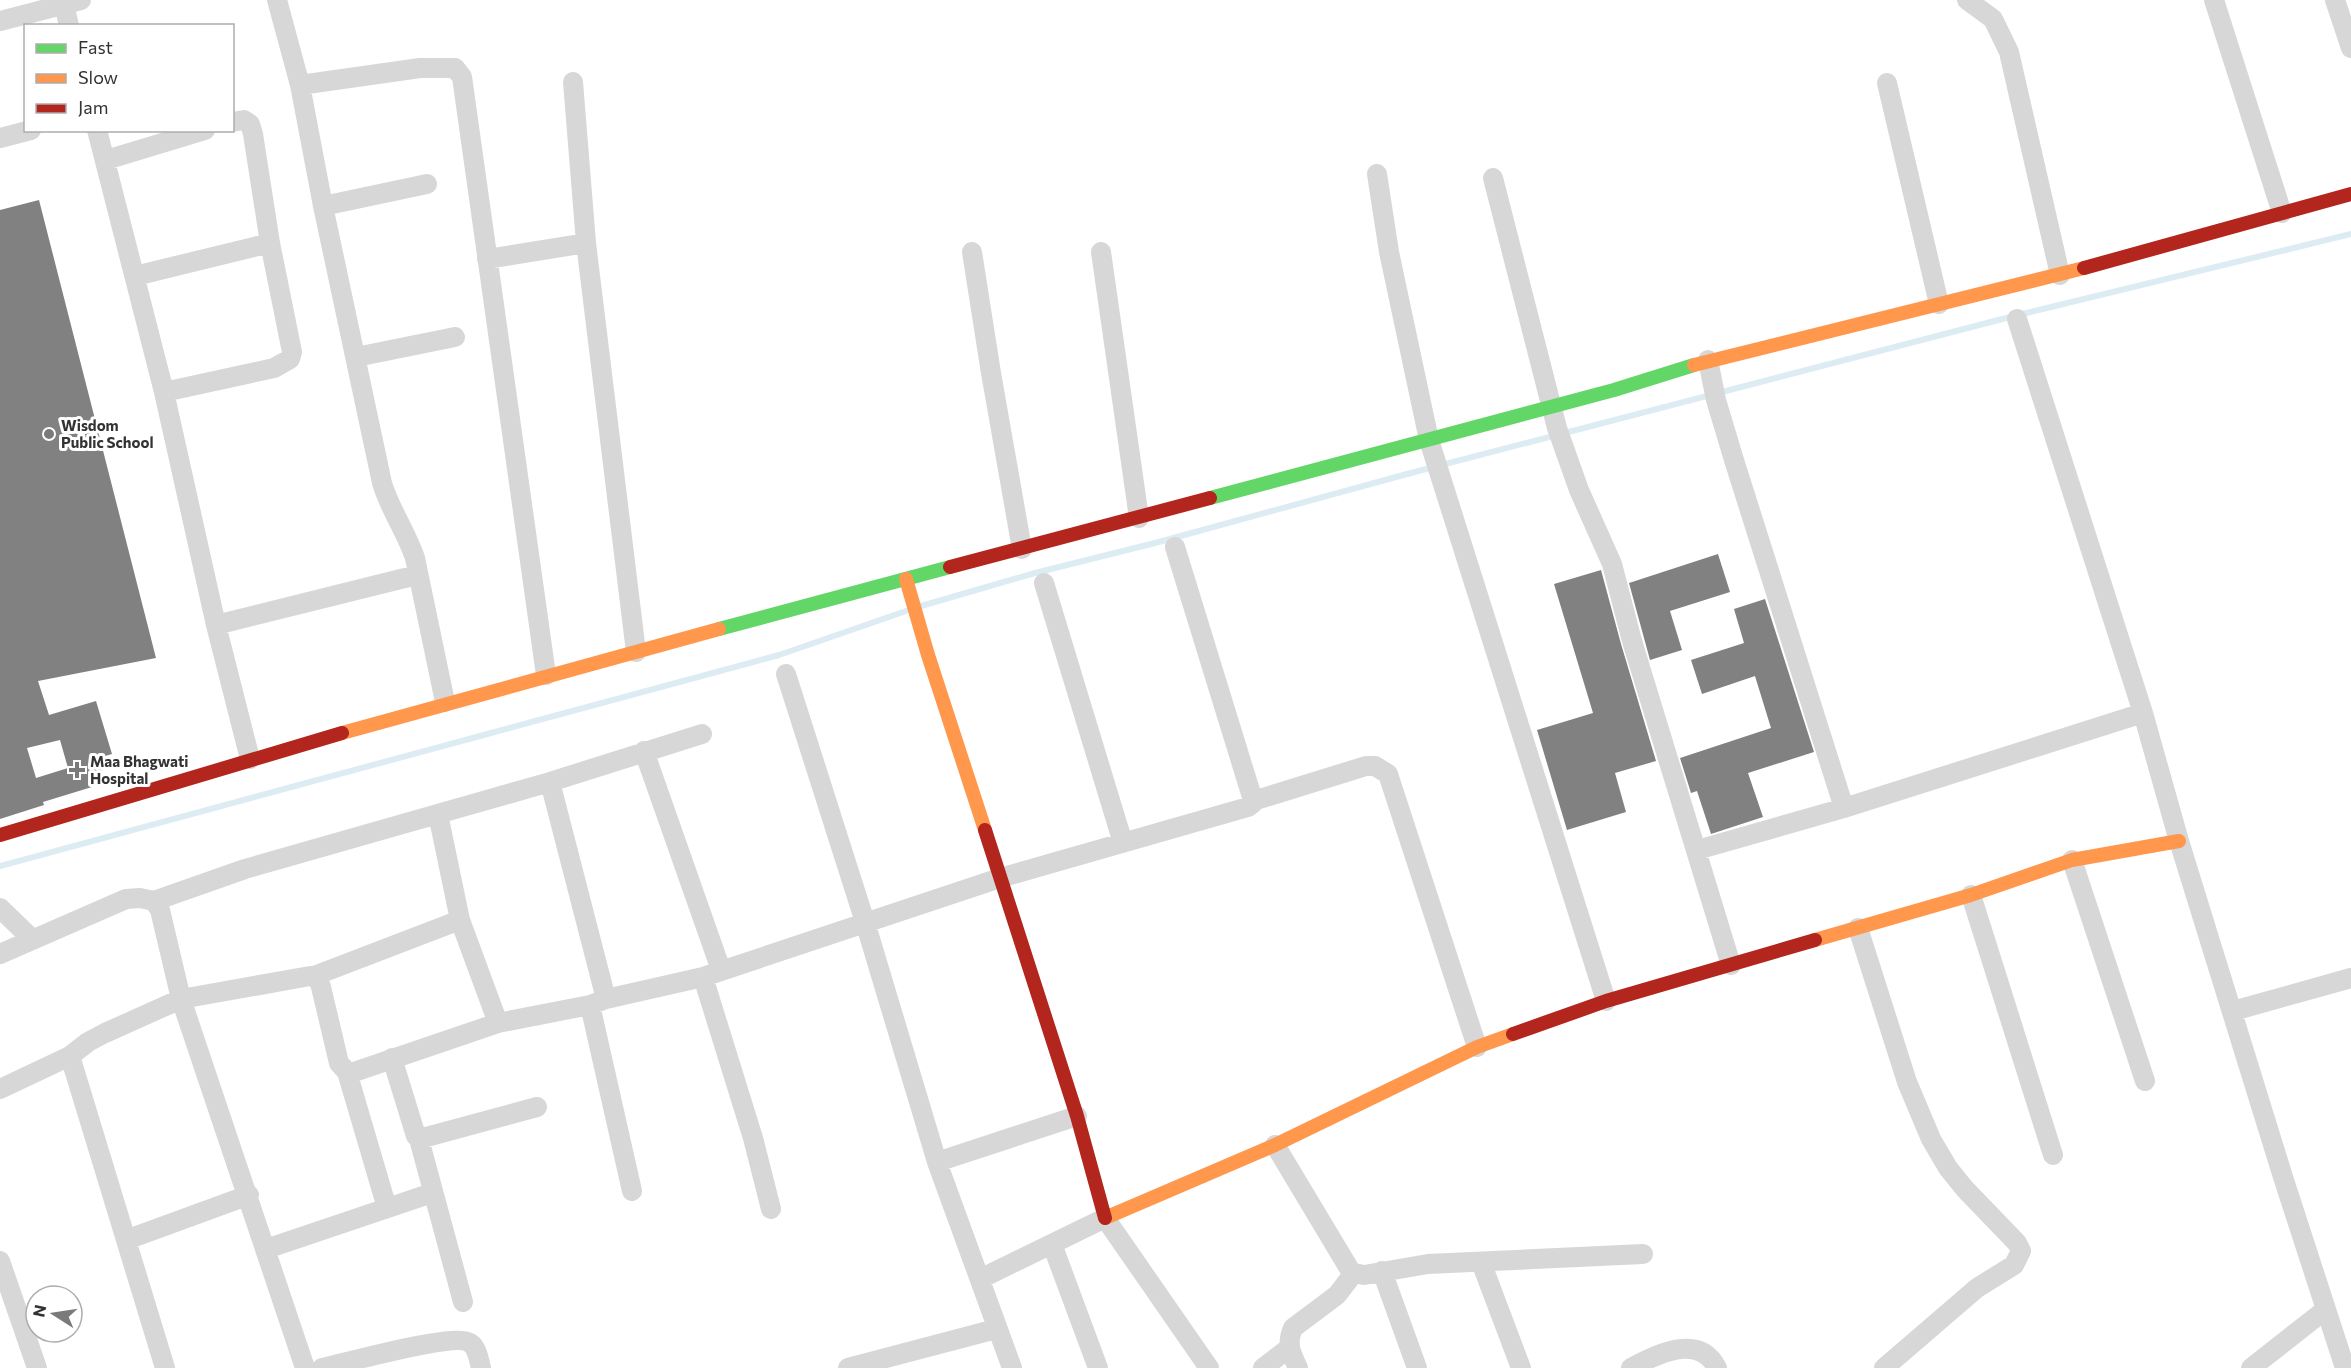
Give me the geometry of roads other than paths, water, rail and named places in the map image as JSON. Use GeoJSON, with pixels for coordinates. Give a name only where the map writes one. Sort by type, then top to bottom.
{"type":"FeatureCollection","features":[{"type":"Feature","properties":{"kind":"street"},"geometry":{"type":"LineString","coordinates":[[277,0],[300,85],[323,206],[382,483],[394,515],[409,541],[445,702]]}},
{"type":"Feature","properties":{"kind":"street"},"geometry":{"type":"LineString","coordinates":[[1967,0],[1993,19],[2009,52],[2060,274]]}},
{"type":"Feature","properties":{"kind":"street"},"geometry":{"type":"LineString","coordinates":[[2214,0],[2282,213]]}},
{"type":"Feature","properties":{"kind":"street"},"geometry":{"type":"LineString","coordinates":[[2336,0],[2351,48]]}},
{"type":"Feature","properties":{"kind":"street"},"geometry":{"type":"LineString","coordinates":[[0,21],[73,2],[69,24]]}},
{"type":"Feature","properties":{"kind":"street"},"geometry":{"type":"LineString","coordinates":[[300,85],[420,68],[455,68],[462,77],[546,675]]}},
{"type":"Feature","properties":{"kind":"street"},"geometry":{"type":"LineString","coordinates":[[573,82],[586,243],[636,652]]}},
{"type":"Feature","properties":{"kind":"street"},"geometry":{"type":"LineString","coordinates":[[1887,83],[1939,304]]}},
{"type":"Feature","properties":{"kind":"street"},"geometry":{"type":"LineString","coordinates":[[164,392],[274,368],[290,359],[292,352],[270,243],[254,134],[250,124],[244,120],[234,122]]}},
{"type":"Feature","properties":{"kind":"street"},"geometry":{"type":"LineString","coordinates":[[0,138],[24,132]]}},
{"type":"Feature","properties":{"kind":"street"},"geometry":{"type":"LineString","coordinates":[[98,132],[164,392],[216,625],[250,759]]}},
{"type":"Feature","properties":{"kind":"street"},"geometry":{"type":"LineString","coordinates":[[106,160],[198,132]]}},
{"type":"Feature","properties":{"kind":"street"},"geometry":{"type":"LineString","coordinates":[[1377,174],[1389,252],[1433,455],[1606,1001]]}},
{"type":"Feature","properties":{"kind":"street"},"geometry":{"type":"LineString","coordinates":[[1493,178],[1557,428],[1579,490],[1612,564],[1632,641],[1731,964]]}},
{"type":"Feature","properties":{"kind":"street"},"geometry":{"type":"LineString","coordinates":[[323,206],[427,184]]}},
{"type":"Feature","properties":{"kind":"street"},"geometry":{"type":"LineString","coordinates":[[0,835],[445,702],[1139,518],[1433,455],[1551,407],[1708,360],[2060,274],[2351,194]]}},
{"type":"Feature","properties":{"kind":"street"},"geometry":{"type":"LineString","coordinates":[[135,276],[270,243]]}},
{"type":"Feature","properties":{"kind":"street"},"geometry":{"type":"LineString","coordinates":[[487,259],[586,243]]}},
{"type":"Feature","properties":{"kind":"street"},"geometry":{"type":"LineString","coordinates":[[972,252],[1022,549]]}},
{"type":"Feature","properties":{"kind":"street"},"geometry":{"type":"LineString","coordinates":[[1101,252],[1139,518]]}},
{"type":"Feature","properties":{"kind":"street"},"geometry":{"type":"LineString","coordinates":[[2017,320],[2143,712],[2179,842],[2345,1368]]}},
{"type":"Feature","properties":{"kind":"street"},"geometry":{"type":"LineString","coordinates":[[356,357],[455,337]]}},
{"type":"Feature","properties":{"kind":"street"},"geometry":{"type":"LineString","coordinates":[[1708,360],[1716,399],[1766,565],[1844,808]]}},
{"type":"Feature","properties":{"kind":"street"},"geometry":{"type":"LineString","coordinates":[[1175,548],[1253,801]]}},
{"type":"Feature","properties":{"kind":"street"},"geometry":{"type":"LineString","coordinates":[[216,625],[417,575]]}},
{"type":"Feature","properties":{"kind":"street"},"geometry":{"type":"LineString","coordinates":[[906,579],[1077,1116],[1106,1218],[1209,1368]]}},
{"type":"Feature","properties":{"kind":"street"},"geometry":{"type":"LineString","coordinates":[[1044,583],[1123,843]]}},
{"type":"Feature","properties":{"kind":"street"},"geometry":{"type":"LineString","coordinates":[[786,674],[865,922],[936,1162],[1011,1368]]}},
{"type":"Feature","properties":{"kind":"street"},"geometry":{"type":"LineString","coordinates":[[1697,850],[1844,808],[2143,712]]}},
{"type":"Feature","properties":{"kind":"street"},"geometry":{"type":"LineString","coordinates":[[0,954],[126,899],[154,901],[245,869],[550,782],[702,734]]}},
{"type":"Feature","properties":{"kind":"street"},"geometry":{"type":"LineString","coordinates":[[644,751],[721,970]]}},
{"type":"Feature","properties":{"kind":"street"},"geometry":{"type":"LineString","coordinates":[[346,1072],[354,1072],[498,1023],[702,977],[1000,878],[1248,807],[1253,801],[1366,766],[1375,766],[1388,774],[1476,1047]]}},
{"type":"Feature","properties":{"kind":"street"},"geometry":{"type":"LineString","coordinates":[[550,782],[598,1002],[633,1191]]}},
{"type":"Feature","properties":{"kind":"street"},"geometry":{"type":"LineString","coordinates":[[438,814],[460,920],[498,1023]]}},
{"type":"Feature","properties":{"kind":"street"},"geometry":{"type":"LineString","coordinates":[[980,1279],[1106,1218],[1275,1145],[1476,1047],[1606,1001],[1971,895],[2072,860],[2179,842]]}},
{"type":"Feature","properties":{"kind":"street"},"geometry":{"type":"LineString","coordinates":[[2072,860],[2145,1081]]}},
{"type":"Feature","properties":{"kind":"street"},"geometry":{"type":"LineString","coordinates":[[1971,895],[2053,1155]]}},
{"type":"Feature","properties":{"kind":"street"},"geometry":{"type":"LineString","coordinates":[[154,901],[160,910],[181,999],[305,1368]]}},
{"type":"Feature","properties":{"kind":"street"},"geometry":{"type":"LineString","coordinates":[[0,908],[33,940]]}},
{"type":"Feature","properties":{"kind":"street"},"geometry":{"type":"LineString","coordinates":[[0,1089],[70,1056],[105,1033],[181,999],[303,976],[314,976],[460,920]]}},
{"type":"Feature","properties":{"kind":"street"},"geometry":{"type":"LineString","coordinates":[[1858,928],[1907,1082],[1931,1139],[1948,1168],[1965,1190],[2017,1243],[2021,1251],[2014,1265],[1977,1288],[1884,1368]]}},
{"type":"Feature","properties":{"kind":"street"},"geometry":{"type":"LineString","coordinates":[[314,976],[321,987],[339,1063],[346,1072],[387,1208]]}},
{"type":"Feature","properties":{"kind":"street"},"geometry":{"type":"LineString","coordinates":[[702,977],[753,1138],[771,1209]]}},
{"type":"Feature","properties":{"kind":"street"},"geometry":{"type":"LineString","coordinates":[[2233,1011],[2351,978]]}},
{"type":"Feature","properties":{"kind":"street"},"geometry":{"type":"LineString","coordinates":[[70,1056],[165,1368]]}},
{"type":"Feature","properties":{"kind":"street"},"geometry":{"type":"LineString","coordinates":[[392,1058],[416,1136],[419,1139],[463,1302]]}},
{"type":"Feature","properties":{"kind":"street"},"geometry":{"type":"LineString","coordinates":[[419,1139],[537,1107]]}},
{"type":"Feature","properties":{"kind":"street"},"geometry":{"type":"LineString","coordinates":[[936,1162],[1077,1116]]}},
{"type":"Feature","properties":{"kind":"street"},"geometry":{"type":"LineString","coordinates":[[1275,1145],[1350,1270],[1354,1273],[1364,1275],[1428,1264],[1643,1254]]}},
{"type":"Feature","properties":{"kind":"street"},"geometry":{"type":"LineString","coordinates":[[266,1249],[432,1193]]}},
{"type":"Feature","properties":{"kind":"street"},"geometry":{"type":"LineString","coordinates":[[126,1240],[249,1196]]}},
{"type":"Feature","properties":{"kind":"street"},"geometry":{"type":"LineString","coordinates":[[1052,1244],[1098,1368]]}},
{"type":"Feature","properties":{"kind":"street"},"geometry":{"type":"LineString","coordinates":[[0,1261],[37,1368]]}},
{"type":"Feature","properties":{"kind":"street"},"geometry":{"type":"LineString","coordinates":[[1481,1262],[1521,1368]]}},
{"type":"Feature","properties":{"kind":"street"},"geometry":{"type":"LineString","coordinates":[[1382,1271],[1417,1368]]}},
{"type":"Feature","properties":{"kind":"street"},"geometry":{"type":"LineString","coordinates":[[1298,1368],[1289,1348],[1289,1336],[1293,1328],[1336,1295],[1354,1273]]}},
{"type":"Feature","properties":{"kind":"street"},"geometry":{"type":"LineString","coordinates":[[2251,1368],[2325,1310]]}},
{"type":"Feature","properties":{"kind":"street"},"geometry":{"type":"LineString","coordinates":[[849,1368],[996,1329]]}},
{"type":"Feature","properties":{"kind":"street"},"geometry":{"type":"LineString","coordinates":[[322,1368],[421,1345],[459,1339],[471,1343],[481,1368]]}},
{"type":"Feature","properties":{"kind":"street"},"geometry":{"type":"LineString","coordinates":[[1263,1368],[1289,1348]]}},
{"type":"Feature","properties":{"kind":"street"},"geometry":{"type":"LineString","coordinates":[[1631,1368],[1657,1354],[1683,1348],[1704,1354],[1714,1362],[1717,1368]]}},
{"type":"Feature","properties":{"kind":"waterway"},"geometry":{"type":"LineString","coordinates":[[921,606],[1035,573],[1155,543],[1407,474],[2010,317],[2351,234]]}},
{"type":"Feature","properties":{"kind":"waterway"},"geometry":{"type":"LineString","coordinates":[[0,866],[779,655],[909,610]]}},
{"type":"Feature","properties":{"kind":"place","name":"Wisdom Public School"},"geometry":{"type":"Point","coordinates":[49,434]}},
{"type":"Feature","properties":{"kind":"place","name":"Maa Bhagwati Hospital"},"geometry":{"type":"Point","coordinates":[77,770]}}]}
